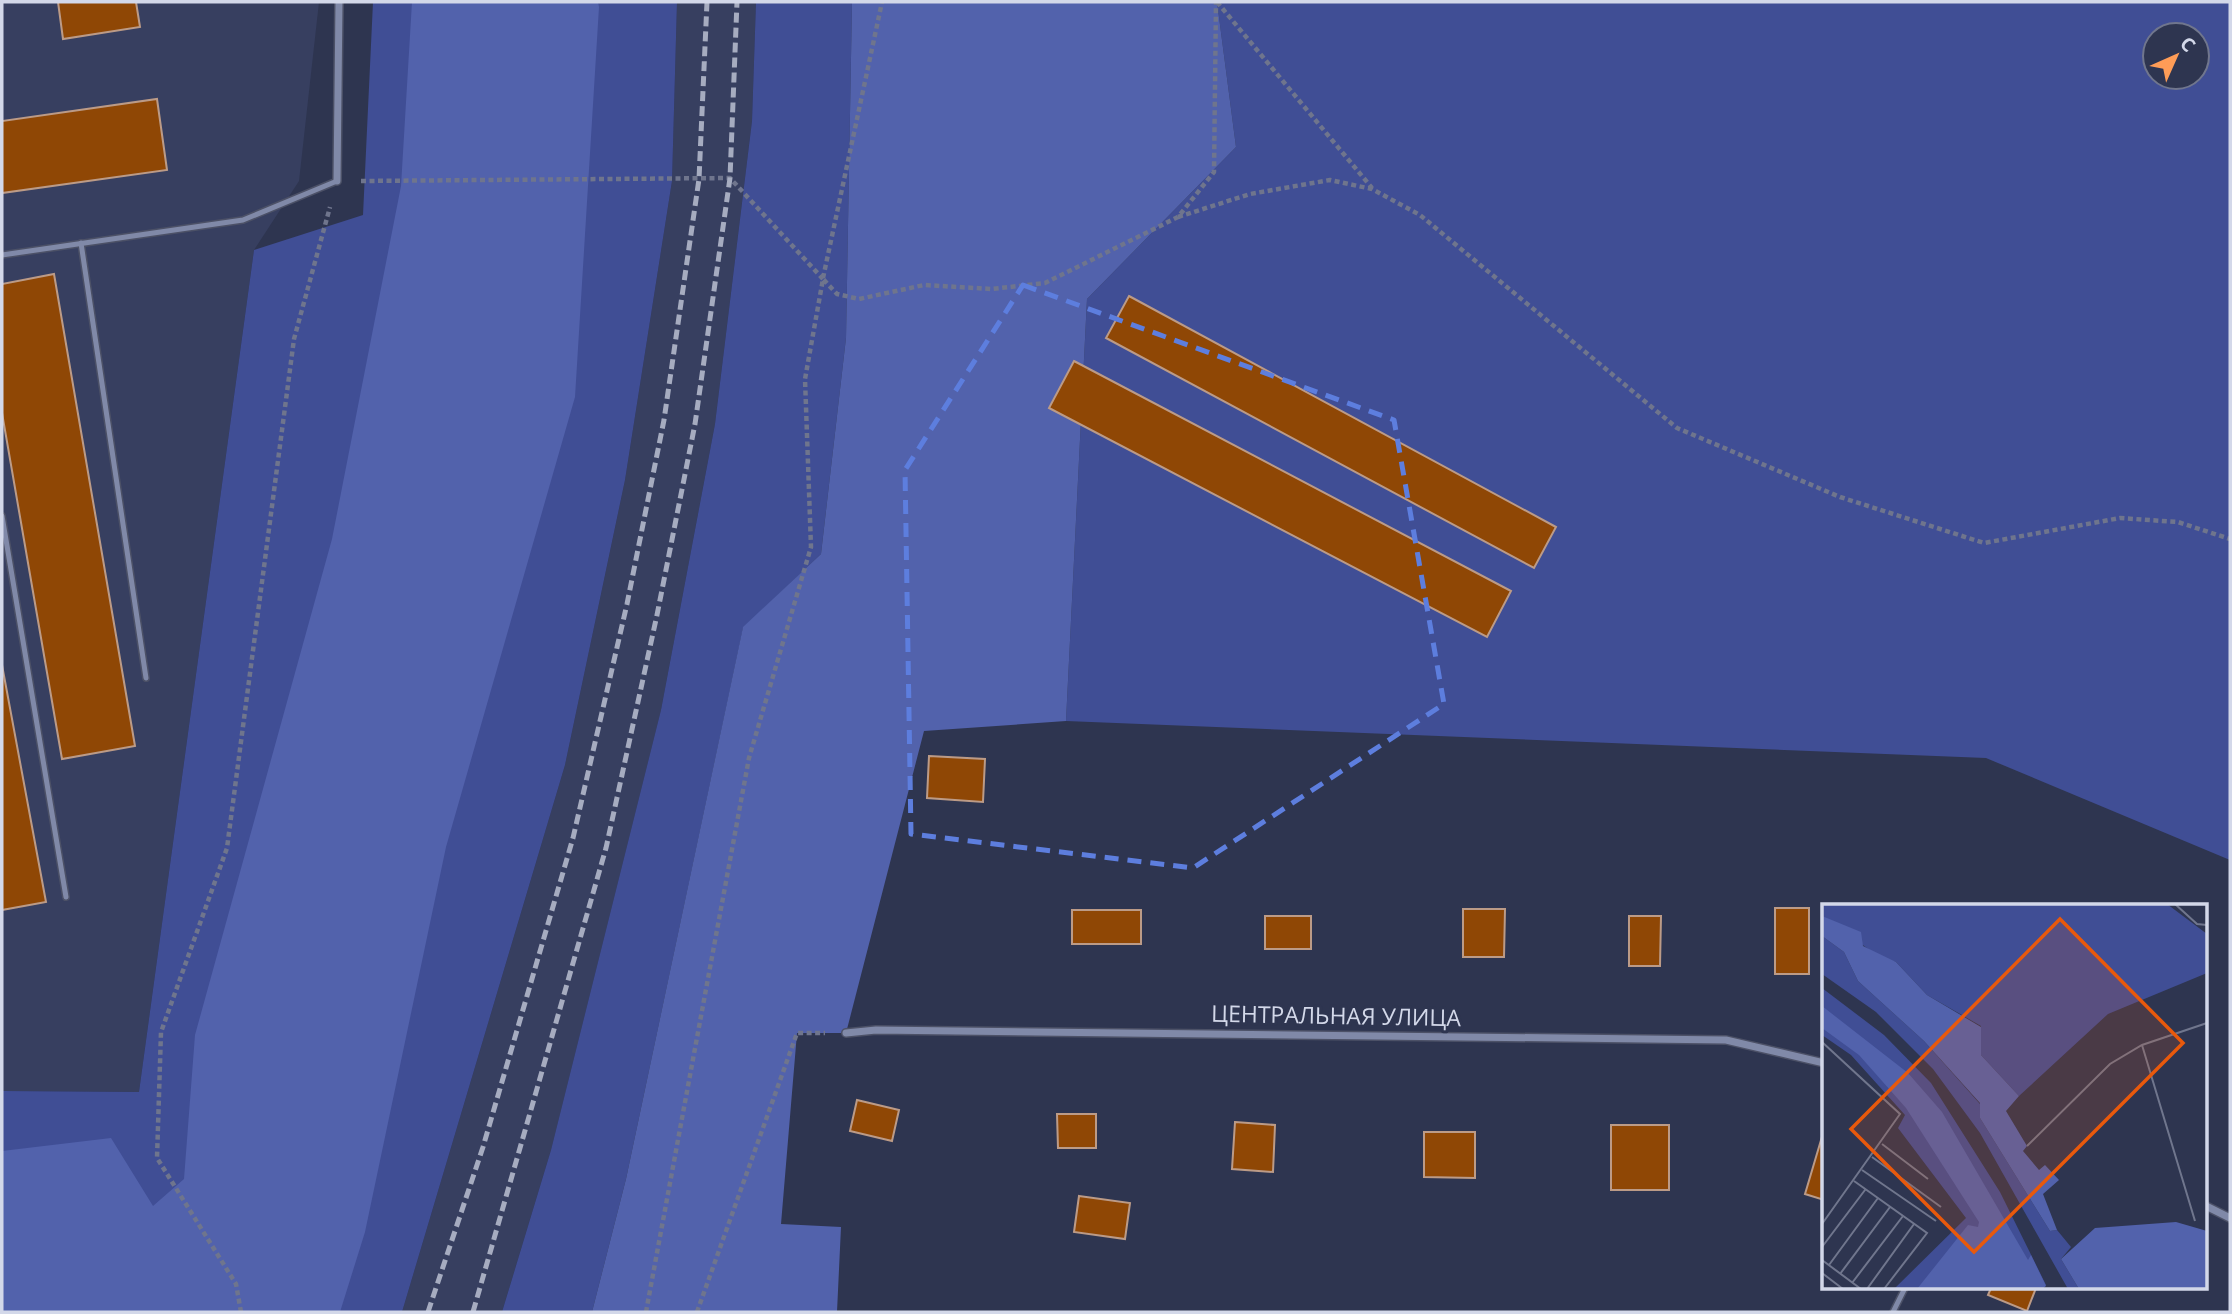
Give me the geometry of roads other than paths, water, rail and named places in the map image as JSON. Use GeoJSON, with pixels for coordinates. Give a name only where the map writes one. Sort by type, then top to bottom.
{"type":"FeatureCollection","features":[{"type":"Feature","properties":{"kind":"street"},"geometry":{"type":"LineString","coordinates":[[337,181],[339,2]]}},
{"type":"Feature","properties":{"kind":"street","name":"ЦЕНТРАЛЬНАЯ УЛИЦА"},"geometry":{"type":"LineString","coordinates":[[846,1033],[876,1030],[1726,1040],[1822,1063]]}},
{"type":"Feature","properties":{"kind":"street"},"geometry":{"type":"LineString","coordinates":[[2208,1207],[2230,1218]]}},
{"type":"Feature","properties":{"kind":"lane"},"geometry":{"type":"LineString","coordinates":[[2,255],[243,220],[337,181]]}},
{"type":"Feature","properties":{"kind":"lane"},"geometry":{"type":"LineString","coordinates":[[81,243],[146,678]]}},
{"type":"Feature","properties":{"kind":"lane"},"geometry":{"type":"LineString","coordinates":[[2,516],[66,897]]}},
{"type":"Feature","properties":{"kind":"lane"},"geometry":{"type":"LineString","coordinates":[[1892,1312],[1904,1290]]}},
{"type":"Feature","properties":{"kind":"railway"},"geometry":{"type":"LineString","coordinates":[[428,1312],[483,1147],[573,838],[627,604],[664,420],[699,179],[707,2]]}},
{"type":"Feature","properties":{"kind":"railway"},"geometry":{"type":"LineString","coordinates":[[473,1312],[606,848],[657,615],[695,424],[730,178],[737,2]]}}]}
